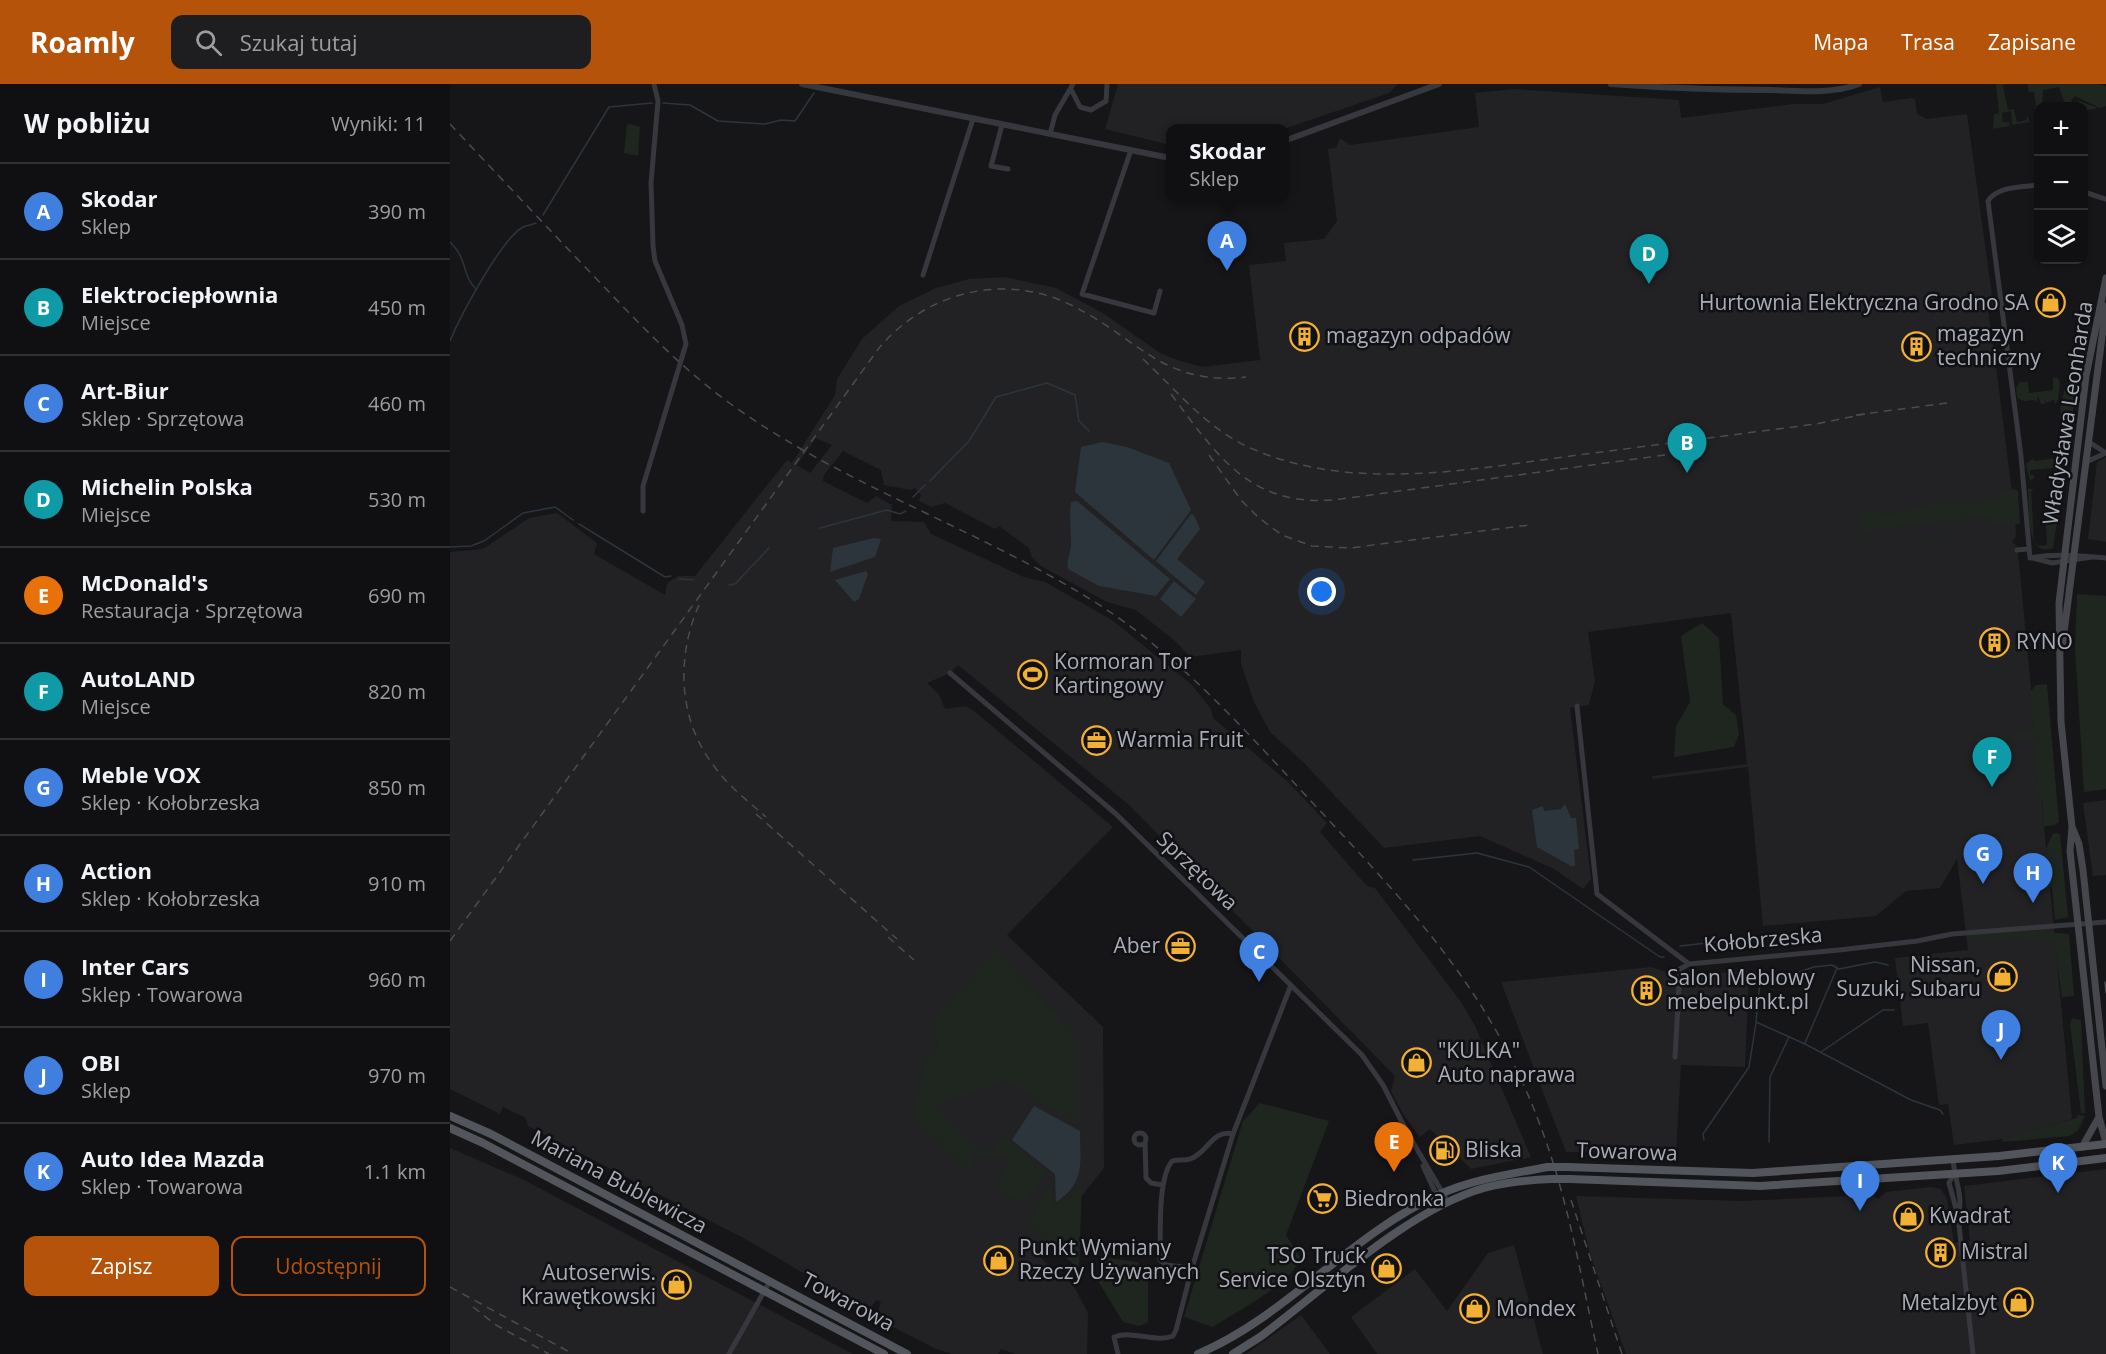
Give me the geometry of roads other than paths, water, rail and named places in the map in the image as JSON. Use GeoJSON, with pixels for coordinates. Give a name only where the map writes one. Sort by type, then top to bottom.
{"type":"FeatureCollection","features":[{"type":"Feature","properties":{"kind":"main road","name":"Władysława Leonharda"},"geometry":{"type":"LineString","coordinates":[[2106,278],[2086,376],[2063,558],[2058,623],[2061,722],[2072,827],[2070,852],[2099,1117],[2106,1144]]}},
{"type":"Feature","properties":{"kind":"main road","name":"Władysława Leonharda"},"geometry":{"type":"LineString","coordinates":[[2060,662],[2067,624],[2073,557],[2106,306]]}},
{"type":"Feature","properties":{"kind":"main road","name":"Władysława Leonharda"},"geometry":{"type":"LineString","coordinates":[[2072,827],[2079,843],[2106,1086]]}},
{"type":"Feature","properties":{"kind":"main road","name":"Mariana Bublewicza"},"geometry":{"type":"LineString","coordinates":[[450,1116],[491,1134],[770,1281]]}},
{"type":"Feature","properties":{"kind":"main road"},"geometry":{"type":"LineString","coordinates":[[2082,1147],[2099,1117]]}},
{"type":"Feature","properties":{"kind":"main road","name":"Mariana Bublewicza"},"geometry":{"type":"LineString","coordinates":[[450,1128],[493,1148],[765,1292]]}},
{"type":"Feature","properties":{"kind":"main road","name":"Towarowa"},"geometry":{"type":"LineString","coordinates":[[1198,1354],[1261,1318],[1378,1231],[1439,1194],[1492,1177],[1548,1167],[1753,1173],[1953,1159],[2106,1144]]}},
{"type":"Feature","properties":{"kind":"main road","name":"Towarowa"},"geometry":{"type":"LineString","coordinates":[[1233,1354],[1268,1331],[1388,1240],[1444,1204],[1501,1184],[1570,1179],[1751,1186],[1974,1172],[2106,1158]]}},
{"type":"Feature","properties":{"kind":"main road"},"geometry":{"type":"LineString","coordinates":[[1663,1183],[1660,1176],[1667,1171]]}},
{"type":"Feature","properties":{"kind":"main road","name":"Towarowa"},"geometry":{"type":"LineString","coordinates":[[770,1281],[908,1354]]}},
{"type":"Feature","properties":{"kind":"main road","name":"Towarowa"},"geometry":{"type":"LineString","coordinates":[[765,1292],[884,1354]]}},
{"type":"Feature","properties":{"kind":"street"},"geometry":{"type":"LineString","coordinates":[[643,511],[643,486],[676,370],[684,357],[686,344],[682,325],[655,261],[653,246],[651,183],[658,101],[654,84]]}},
{"type":"Feature","properties":{"kind":"street"},"geometry":{"type":"LineString","coordinates":[[802,84],[1166,157]]}},
{"type":"Feature","properties":{"kind":"street"},"geometry":{"type":"LineString","coordinates":[[1072,87],[1075,102],[1085,109],[1098,108],[1108,96],[1107,84]]}},
{"type":"Feature","properties":{"kind":"street"},"geometry":{"type":"LineString","coordinates":[[1289,139],[1439,84]]}},
{"type":"Feature","properties":{"kind":"street"},"geometry":{"type":"LineString","coordinates":[[1611,84],[1671,89],[1800,91],[1830,90],[1859,84]]}},
{"type":"Feature","properties":{"kind":"street"},"geometry":{"type":"LineString","coordinates":[[1050,134],[1055,115],[1072,87]]}},
{"type":"Feature","properties":{"kind":"street"},"geometry":{"type":"LineString","coordinates":[[1063,104],[1075,102]]}},
{"type":"Feature","properties":{"kind":"street"},"geometry":{"type":"LineString","coordinates":[[923,275],[973,119]]}},
{"type":"Feature","properties":{"kind":"street"},"geometry":{"type":"LineString","coordinates":[[1002,125],[991,166],[1008,169]]}},
{"type":"Feature","properties":{"kind":"street"},"geometry":{"type":"LineString","coordinates":[[1131,150],[1082,294],[1154,314],[1160,291]]}},
{"type":"Feature","properties":{"kind":"street","name":"Władysława Leonharda"},"geometry":{"type":"LineString","coordinates":[[2034,186],[2006,189],[1993,195],[1988,201],[2021,456],[2030,558],[2073,557]]}},
{"type":"Feature","properties":{"kind":"street"},"geometry":{"type":"LineString","coordinates":[[2088,193],[2106,199]]}},
{"type":"Feature","properties":{"kind":"street","name":"Władysława Leonharda"},"geometry":{"type":"LineString","coordinates":[[2088,442],[2106,453]]}},
{"type":"Feature","properties":{"kind":"street","name":"Władysława Leonharda"},"geometry":{"type":"LineString","coordinates":[[2086,462],[2106,453]]}},
{"type":"Feature","properties":{"kind":"street"},"geometry":{"type":"LineString","coordinates":[[2017,550],[2028,549]]}},
{"type":"Feature","properties":{"kind":"street"},"geometry":{"type":"LineString","coordinates":[[2073,557],[2106,558]]}},
{"type":"Feature","properties":{"kind":"street","name":"Sprzętowa"},"geometry":{"type":"LineString","coordinates":[[950,673],[1116,813],[1186,885],[1362,1055],[1383,1085],[1444,1204]]}},
{"type":"Feature","properties":{"kind":"street","name":"Kołobrzeska"},"geometry":{"type":"LineString","coordinates":[[1577,706],[1597,894],[1689,964],[1862,947],[1953,934],[2106,922]]}},
{"type":"Feature","properties":{"kind":"street"},"geometry":{"type":"LineString","coordinates":[[1675,1058],[1680,969],[1689,964]]}},
{"type":"Feature","properties":{"kind":"street"},"geometry":{"type":"LineString","coordinates":[[1118,1354],[1114,1337],[1119,1335],[1137,1333],[1167,1338],[1173,1336],[1233,1134],[1291,985]]}},
{"type":"Feature","properties":{"kind":"street"},"geometry":{"type":"LineString","coordinates":[[1192,1268],[1166,1265],[1160,1260],[1163,1185],[1172,1161],[1193,1158],[1218,1135],[1224,1132],[1233,1134]]}},
{"type":"Feature","properties":{"kind":"street"},"geometry":{"type":"LineString","coordinates":[[1145,1143],[1146,1178],[1151,1184],[1163,1185]]}},
{"type":"Feature","properties":{"kind":"street"},"geometry":{"type":"LineString","coordinates":[[1953,1159],[1954,1173],[1959,1184],[1958,1216],[1973,1354]]}},
{"type":"Feature","properties":{"kind":"street"},"geometry":{"type":"LineString","coordinates":[[1959,1184],[1974,1172]]}},
{"type":"Feature","properties":{"kind":"street"},"geometry":{"type":"LineString","coordinates":[[1954,1173],[1949,1185],[1958,1216]]}},
{"type":"Feature","properties":{"kind":"street"},"geometry":{"type":"LineString","coordinates":[[1932,1175],[1949,1185]]}},
{"type":"Feature","properties":{"kind":"street"},"geometry":{"type":"LineString","coordinates":[[729,1354],[770,1281]]}},
{"type":"Feature","properties":{"kind":"waterway"},"geometry":{"type":"LineString","coordinates":[[663,103],[690,105],[718,121],[765,124],[781,120],[795,121],[814,93]]}},
{"type":"Feature","properties":{"kind":"waterway"},"geometry":{"type":"LineString","coordinates":[[543,215],[609,107],[652,103]]}},
{"type":"Feature","properties":{"kind":"waterway"},"geometry":{"type":"LineString","coordinates":[[450,341],[472,298],[504,246],[523,227],[536,223]]}},
{"type":"Feature","properties":{"kind":"waterway"},"geometry":{"type":"LineString","coordinates":[[450,242],[460,255],[469,279],[476,289]]}},
{"type":"Feature","properties":{"kind":"waterway"},"geometry":{"type":"LineString","coordinates":[[930,481],[969,441],[996,397],[1047,383],[1075,395],[1079,421],[1089,431]]}},
{"type":"Feature","properties":{"kind":"waterway"},"geometry":{"type":"LineString","coordinates":[[913,497],[925,485]]}},
{"type":"Feature","properties":{"kind":"waterway"},"geometry":{"type":"LineString","coordinates":[[450,547],[471,546],[484,541],[523,513],[555,507],[573,520]]}},
{"type":"Feature","properties":{"kind":"waterway"},"geometry":{"type":"LineString","coordinates":[[820,528],[887,510],[900,514],[906,511]]}},
{"type":"Feature","properties":{"kind":"waterway"},"geometry":{"type":"LineString","coordinates":[[579,524],[665,577],[671,576]]}},
{"type":"Feature","properties":{"kind":"waterway"},"geometry":{"type":"LineString","coordinates":[[729,585],[735,584],[769,548]]}},
{"type":"Feature","properties":{"kind":"waterway"},"geometry":{"type":"LineString","coordinates":[[679,579],[694,580]]}},
{"type":"Feature","properties":{"kind":"waterway"},"geometry":{"type":"LineString","coordinates":[[1413,860],[1477,853],[1529,867],[1660,957],[1664,957]]}},
{"type":"Feature","properties":{"kind":"waterway"},"geometry":{"type":"LineString","coordinates":[[1680,946],[1752,938],[1757,944]]}},
{"type":"Feature","properties":{"kind":"waterway"},"geometry":{"type":"LineString","coordinates":[[1765,983],[1814,967],[1832,965],[1839,969],[1875,962],[1888,965]]}},
{"type":"Feature","properties":{"kind":"waterway"},"geometry":{"type":"LineString","coordinates":[[1805,1043],[1837,968]]}},
{"type":"Feature","properties":{"kind":"waterway"},"geometry":{"type":"LineString","coordinates":[[1761,972],[1756,1022],[1805,1044],[1911,1100],[1940,1110],[1943,1114]]}},
{"type":"Feature","properties":{"kind":"waterway"},"geometry":{"type":"LineString","coordinates":[[1821,1052],[1883,1010],[1894,1010]]}},
{"type":"Feature","properties":{"kind":"waterway"},"geometry":{"type":"LineString","coordinates":[[1704,1140],[1703,1134],[1749,1067],[1756,1023]]}},
{"type":"Feature","properties":{"kind":"waterway"},"geometry":{"type":"LineString","coordinates":[[1769,1142],[1770,1077],[1789,1037]]}},
{"type":"Feature","properties":{"kind":"tram line"},"geometry":{"type":"LineString","coordinates":[[2105,982],[2106,993]]}},
{"type":"Feature","properties":{"kind":"railway"},"geometry":{"type":"LineString","coordinates":[[450,124],[638,322],[673,356],[728,402],[815,457],[1000,549],[1090,599],[1120,619],[1174,662],[1200,685],[1273,760],[1404,903],[1467,984],[1494,1027],[1519,1074],[1550,1153],[1573,1238],[1598,1354]]}},
{"type":"Feature","properties":{"kind":"railway"},"geometry":{"type":"LineString","coordinates":[[450,941],[879,348],[899,328],[921,312],[945,300],[971,292],[997,289],[1024,290],[1051,297],[1077,308],[1174,368],[1194,375],[1218,378],[1246,377]]}},
{"type":"Feature","properties":{"kind":"railway"},"geometry":{"type":"LineString","coordinates":[[1143,359],[1204,418],[1246,446],[1286,461],[1328,470],[1371,474],[1414,474],[1501,466],[1816,424],[1865,414]]}},
{"type":"Feature","properties":{"kind":"railway"},"geometry":{"type":"LineString","coordinates":[[1171,394],[1205,439],[1240,474],[1260,487],[1284,496],[1310,500],[1341,499],[1665,455]]}},
{"type":"Feature","properties":{"kind":"railway"},"geometry":{"type":"LineString","coordinates":[[1856,415],[1947,403]]}},
{"type":"Feature","properties":{"kind":"railway"},"geometry":{"type":"LineString","coordinates":[[1209,455],[1241,500],[1259,518],[1282,535],[1312,546],[1350,548],[1529,525]]}},
{"type":"Feature","properties":{"kind":"railway"},"geometry":{"type":"LineString","coordinates":[[699,605],[692,625],[684,667],[687,709],[693,729],[702,748],[720,773],[738,793],[766,817]]}},
{"type":"Feature","properties":{"kind":"railway"},"geometry":{"type":"LineString","coordinates":[[756,814],[897,939]]}},
{"type":"Feature","properties":{"kind":"railway"},"geometry":{"type":"LineString","coordinates":[[888,937],[914,960]]}},
{"type":"Feature","properties":{"kind":"railway"},"geometry":{"type":"LineString","coordinates":[[1571,1200],[1622,1354]]}},
{"type":"Feature","properties":{"kind":"railway"},"geometry":{"type":"LineString","coordinates":[[450,1287],[573,1354]]}},
{"type":"Feature","properties":{"kind":"railway"},"geometry":{"type":"LineString","coordinates":[[473,1307],[496,1325],[549,1354]]}},
{"type":"Feature","properties":{"kind":"place","name":"Skodar"},"geometry":{"type":"Point","coordinates":[1227,271]}},
{"type":"Feature","properties":{"kind":"place","name":"Michelin Polska"},"geometry":{"type":"Point","coordinates":[1649,284]}},
{"type":"Feature","properties":{"kind":"place","name":"Hurtownia Elektryczna Grodno SA"},"geometry":{"type":"Point","coordinates":[2050,303]}},
{"type":"Feature","properties":{"kind":"place","name":"magazyn odpadów"},"geometry":{"type":"Point","coordinates":[1305,336]}},
{"type":"Feature","properties":{"kind":"place","name":"magazyn techniczny"},"geometry":{"type":"Point","coordinates":[1916,346]}},
{"type":"Feature","properties":{"kind":"place","name":"Elektrociepłownia"},"geometry":{"type":"Point","coordinates":[1687,473]}},
{"type":"Feature","properties":{"kind":"place","name":"RYNO"},"geometry":{"type":"Point","coordinates":[1995,642]}},
{"type":"Feature","properties":{"kind":"place","name":"Kormoran Tor Kartingowy"},"geometry":{"type":"Point","coordinates":[1033,674]}},
{"type":"Feature","properties":{"kind":"place","name":"Warmia Fruit"},"geometry":{"type":"Point","coordinates":[1096,740]}},
{"type":"Feature","properties":{"kind":"place","name":"AutoLAND"},"geometry":{"type":"Point","coordinates":[1992,787]}},
{"type":"Feature","properties":{"kind":"place","name":"Meble VOX"},"geometry":{"type":"Point","coordinates":[1983,884]}},
{"type":"Feature","properties":{"kind":"place","name":"Action"},"geometry":{"type":"Point","coordinates":[2033,903]}},
{"type":"Feature","properties":{"kind":"place","name":"Aber"},"geometry":{"type":"Point","coordinates":[1181,946]}},
{"type":"Feature","properties":{"kind":"place","name":"Nissan, Suzuki, Subaru"},"geometry":{"type":"Point","coordinates":[2002,977]}},
{"type":"Feature","properties":{"kind":"place","name":"Art-Biur"},"geometry":{"type":"Point","coordinates":[1259,982]}},
{"type":"Feature","properties":{"kind":"place","name":"Salon Meblowy mebelpunkt.pl"},"geometry":{"type":"Point","coordinates":[1646,990]}},
{"type":"Feature","properties":{"kind":"place","name":"OBI"},"geometry":{"type":"Point","coordinates":[2001,1060]}},
{"type":"Feature","properties":{"kind":"place","name":"\"KULKA\" Auto naprawa"},"geometry":{"type":"Point","coordinates":[1417,1063]}},
{"type":"Feature","properties":{"kind":"place","name":"Bliska"},"geometry":{"type":"Point","coordinates":[1444,1150]}},
{"type":"Feature","properties":{"kind":"place","name":"McDonald's"},"geometry":{"type":"Point","coordinates":[1394,1172]}},
{"type":"Feature","properties":{"kind":"place","name":"Auto Idea Mazda"},"geometry":{"type":"Point","coordinates":[2058,1193]}},
{"type":"Feature","properties":{"kind":"place","name":"Biedronka"},"geometry":{"type":"Point","coordinates":[1323,1199]}},
{"type":"Feature","properties":{"kind":"place","name":"Inter Cars"},"geometry":{"type":"Point","coordinates":[1860,1211]}},
{"type":"Feature","properties":{"kind":"place","name":"Kwadrat"},"geometry":{"type":"Point","coordinates":[1908,1216]}},
{"type":"Feature","properties":{"kind":"place","name":"Mistral"},"geometry":{"type":"Point","coordinates":[1940,1252]}},
{"type":"Feature","properties":{"kind":"place","name":"Punkt Wymiany Rzeczy Używanych"},"geometry":{"type":"Point","coordinates":[998,1260]}},
{"type":"Feature","properties":{"kind":"place","name":"TSO Truck Service Olsztyn"},"geometry":{"type":"Point","coordinates":[1387,1268]}},
{"type":"Feature","properties":{"kind":"place","name":"Autoserwis. Krawętkowski"},"geometry":{"type":"Point","coordinates":[677,1285]}},
{"type":"Feature","properties":{"kind":"place","name":"Metalzbyt"},"geometry":{"type":"Point","coordinates":[2018,1303]}},
{"type":"Feature","properties":{"kind":"place","name":"Mondex"},"geometry":{"type":"Point","coordinates":[1475,1309]}}]}
